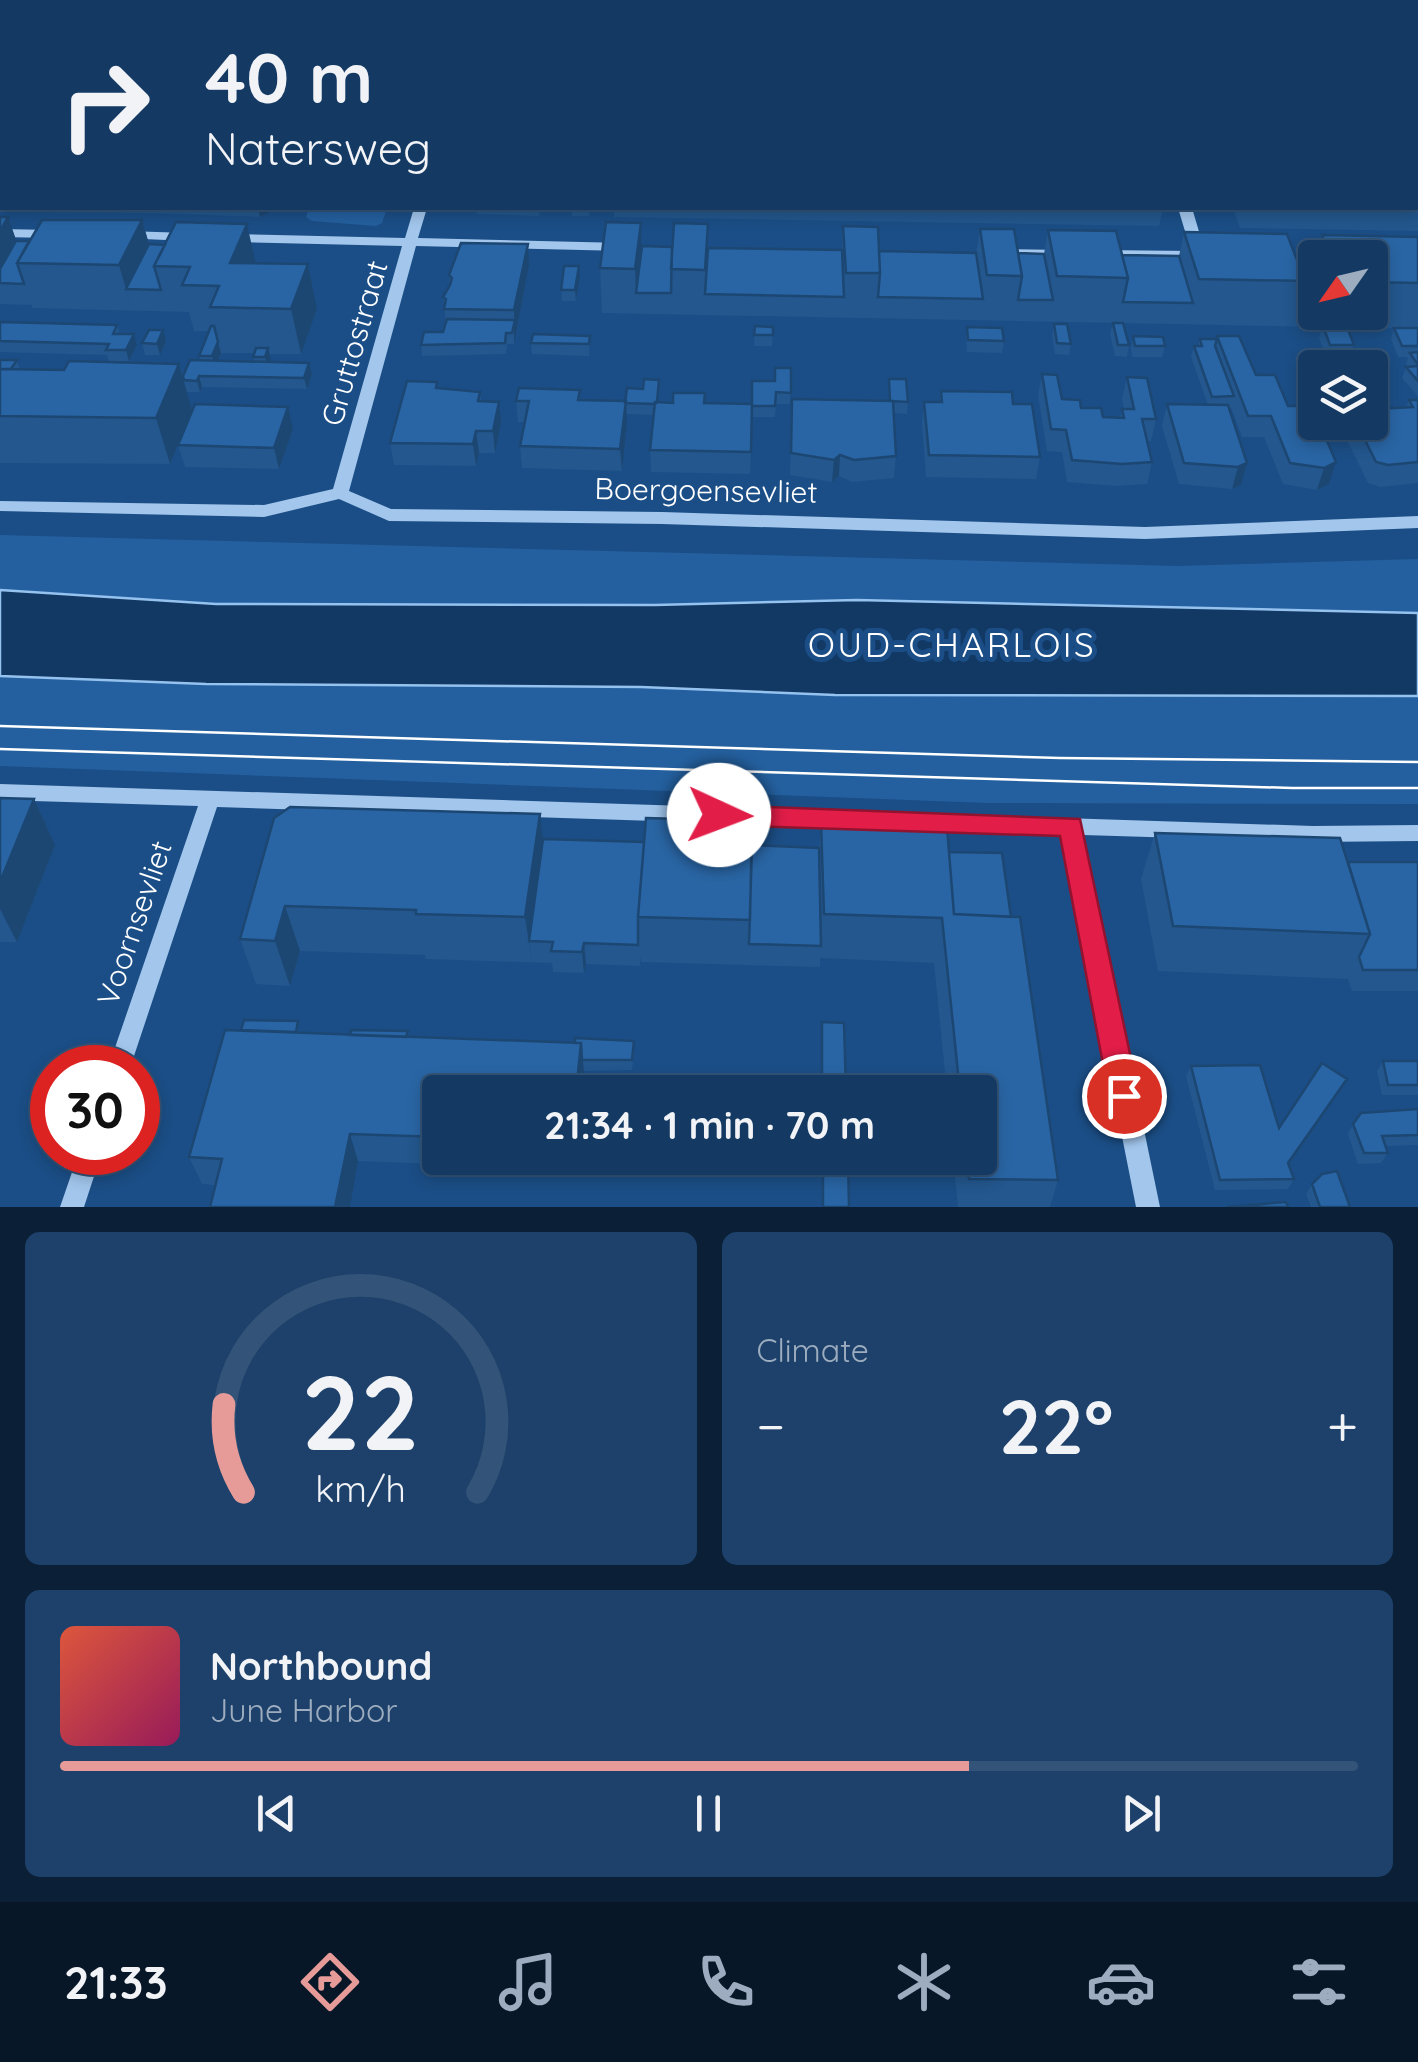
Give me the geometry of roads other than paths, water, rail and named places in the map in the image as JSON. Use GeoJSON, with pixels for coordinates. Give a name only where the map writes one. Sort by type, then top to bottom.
{"type":"FeatureCollection","features":[{"type":"Feature","properties":{"kind":"street","name":"Gruttostraat"},"geometry":{"type":"LineString","coordinates":[[340,493],[420,210]]}},
{"type":"Feature","properties":{"kind":"street"},"geometry":{"type":"LineString","coordinates":[[1186,210],[1198,255]]}},
{"type":"Feature","properties":{"kind":"street"},"geometry":{"type":"LineString","coordinates":[[0,232],[78,234]]}},
{"type":"Feature","properties":{"kind":"street"},"geometry":{"type":"LineString","coordinates":[[118,235],[196,237]]}},
{"type":"Feature","properties":{"kind":"street"},"geometry":{"type":"LineString","coordinates":[[216,238],[642,247]]}},
{"type":"Feature","properties":{"kind":"street"},"geometry":{"type":"LineString","coordinates":[[988,253],[1218,256]]}},
{"type":"Feature","properties":{"kind":"street"},"geometry":{"type":"LineString","coordinates":[[0,506],[264,511],[340,493]]}},
{"type":"Feature","properties":{"kind":"street","name":"Boergoensevliet"},"geometry":{"type":"LineString","coordinates":[[340,493],[389,515],[662,518],[1145,533],[1418,522]]}},
{"type":"Feature","properties":{"kind":"street"},"geometry":{"type":"LineString","coordinates":[[0,792],[1313,834],[1418,833]]}},
{"type":"Feature","properties":{"kind":"street","name":"Voornsevliet"},"geometry":{"type":"LineString","coordinates":[[128,1045],[210,799]]}},
{"type":"Feature","properties":{"kind":"street"},"geometry":{"type":"LineString","coordinates":[[1071,826],[1148,1207]]}},
{"type":"Feature","properties":{"kind":"street"},"geometry":{"type":"LineString","coordinates":[[72,1207],[83,1175]]}},
{"type":"Feature","properties":{"kind":"tram line"},"geometry":{"type":"LineString","coordinates":[[0,726],[1060,758],[1418,762]]}},
{"type":"Feature","properties":{"kind":"tram line"},"geometry":{"type":"LineString","coordinates":[[0,749],[1292,788],[1418,788]]}},
{"type":"Feature","properties":{"kind":"district","name":"OUD-CHARLOIS"},"geometry":{"type":"Point","coordinates":[952,644]}}]}
